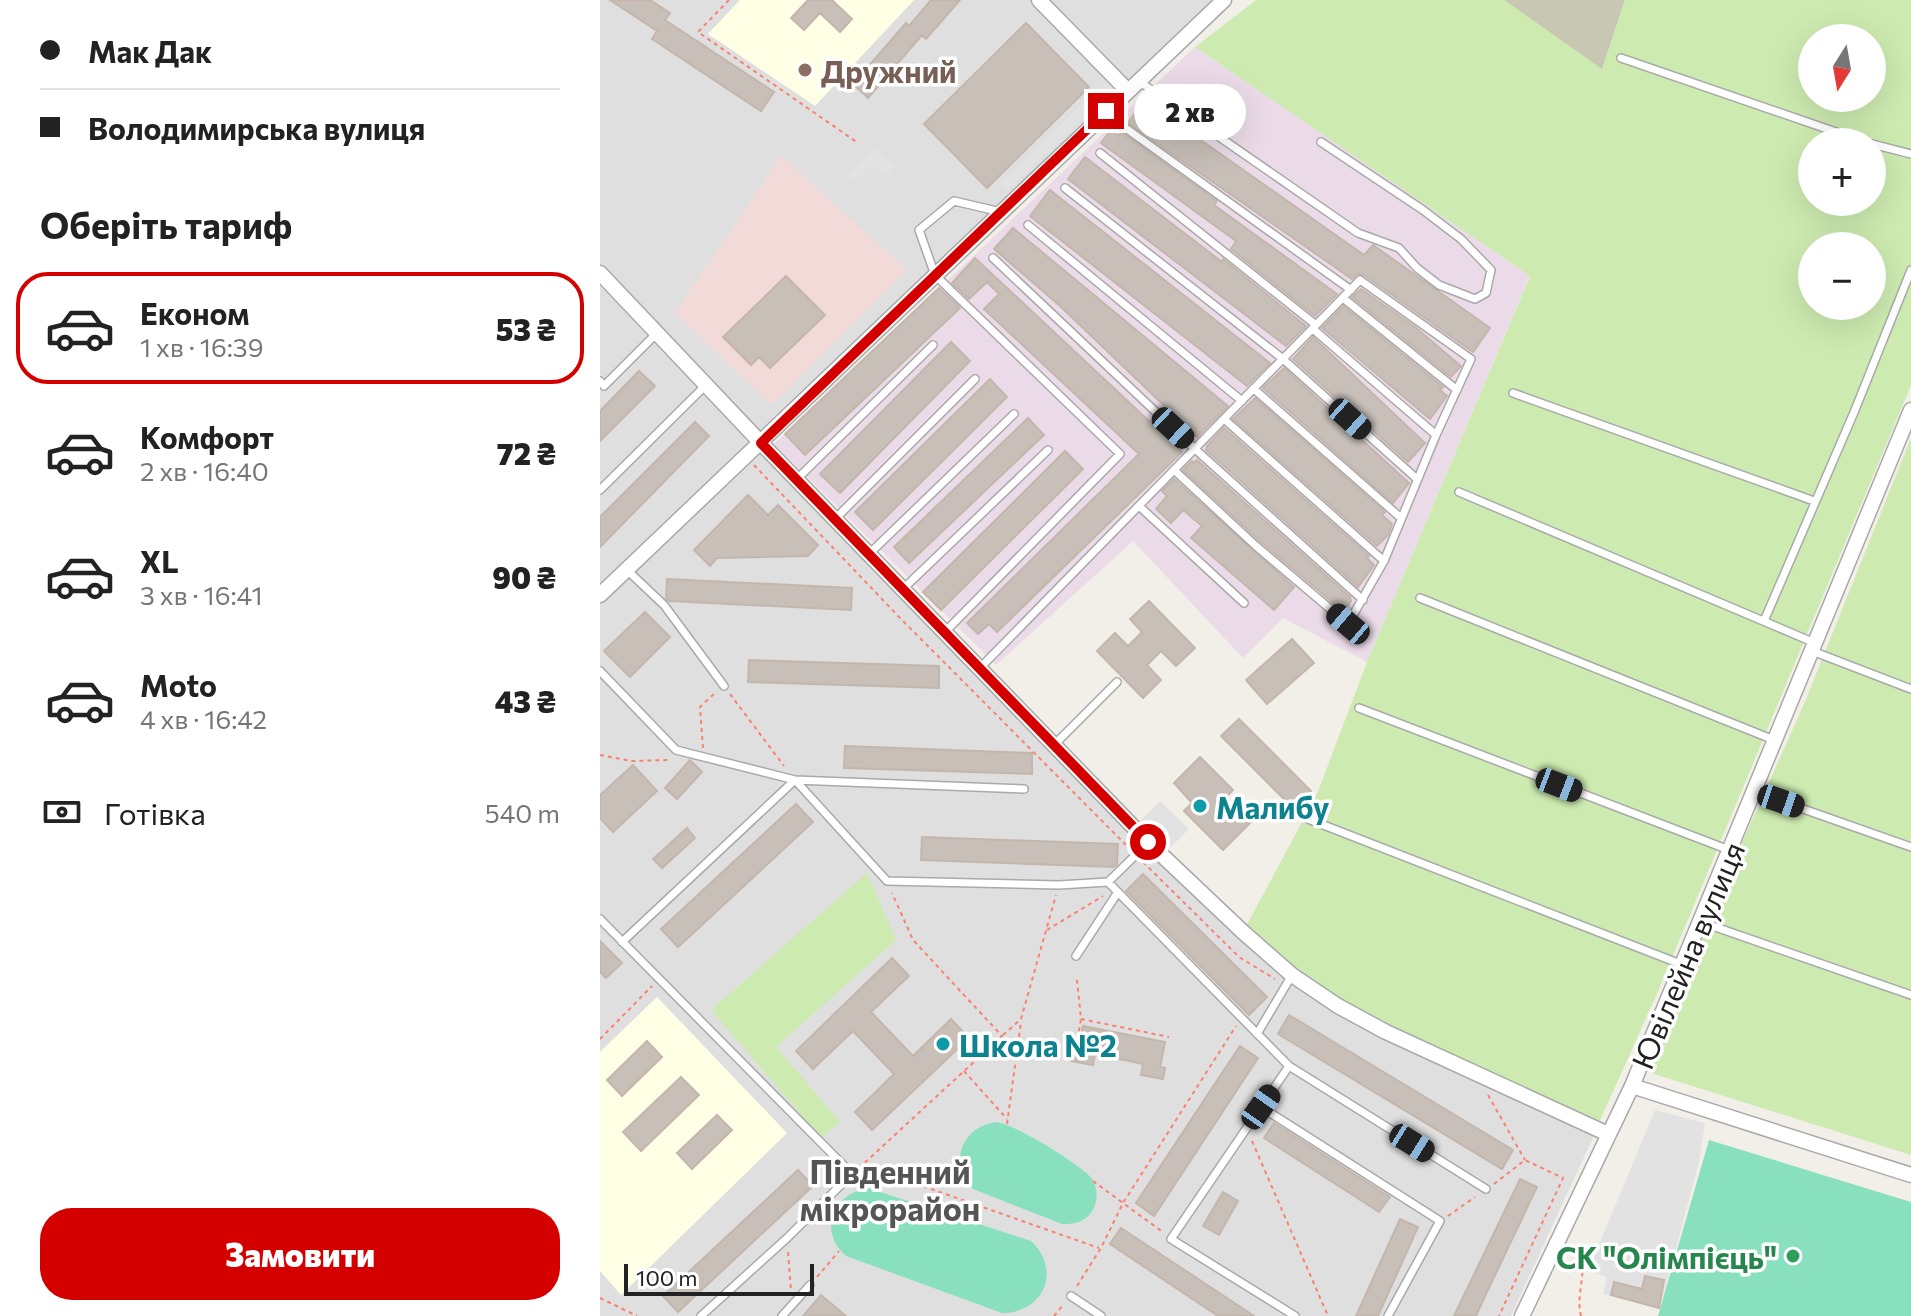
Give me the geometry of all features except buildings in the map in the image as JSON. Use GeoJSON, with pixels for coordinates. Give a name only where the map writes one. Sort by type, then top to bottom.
{"type":"FeatureCollection","features":[{"type":"Feature","properties":{"kind":"street"},"geometry":{"type":"LineString","coordinates":[[1039,0],[1132,85]]}},
{"type":"Feature","properties":{"kind":"street"},"geometry":{"type":"LineString","coordinates":[[600,595],[1224,0]]}},
{"type":"Feature","properties":{"kind":"street"},"geometry":{"type":"LineString","coordinates":[[600,273],[1148,842],[1292,975],[1338,1006],[1386,1032],[1608,1134]]}},
{"type":"Feature","properties":{"kind":"street","name":"Ювілейна вулиця"},"geometry":{"type":"LineString","coordinates":[[1522,1316],[1632,1086],[1911,410]]}},
{"type":"Feature","properties":{"kind":"street"},"geometry":{"type":"LineString","coordinates":[[1632,1086],[1911,1175]]}},
{"type":"Feature","properties":{"kind":"lane"},"geometry":{"type":"LineString","coordinates":[[1621,58],[1824,128]]}},
{"type":"Feature","properties":{"kind":"lane"},"geometry":{"type":"LineString","coordinates":[[1132,85],[1358,233],[1399,248],[1417,268],[1439,285],[1475,299],[1486,293],[1491,270],[1461,239],[1321,142]]}},
{"type":"Feature","properties":{"kind":"lane"},"geometry":{"type":"LineString","coordinates":[[1127,129],[1351,290]]}},
{"type":"Feature","properties":{"kind":"lane"},"geometry":{"type":"LineString","coordinates":[[1886,148],[1911,154]]}},
{"type":"Feature","properties":{"kind":"lane"},"geometry":{"type":"LineString","coordinates":[[1100,153],[1314,327],[1436,435]]}},
{"type":"Feature","properties":{"kind":"lane"},"geometry":{"type":"LineString","coordinates":[[1065,188],[1283,359],[1417,479]]}},
{"type":"Feature","properties":{"kind":"lane"},"geometry":{"type":"LineString","coordinates":[[945,632],[1120,454],[935,275],[919,230],[954,201],[1001,212]]}},
{"type":"Feature","properties":{"kind":"lane"},"geometry":{"type":"LineString","coordinates":[[1028,225],[1242,401]]}},
{"type":"Feature","properties":{"kind":"lane"},"geometry":{"type":"LineString","coordinates":[[993,258],[1195,449],[1363,600]]}},
{"type":"Feature","properties":{"kind":"lane"},"geometry":{"type":"LineString","coordinates":[[1764,621],[1911,270]]}},
{"type":"Feature","properties":{"kind":"lane"},"geometry":{"type":"LineString","coordinates":[[980,668],[1360,280],[1471,359],[1384,561],[1348,624],[1256,546],[1174,470]]}},
{"type":"Feature","properties":{"kind":"lane"},"geometry":{"type":"LineString","coordinates":[[1343,298],[1457,390]]}},
{"type":"Feature","properties":{"kind":"lane"},"geometry":{"type":"LineString","coordinates":[[600,381],[604,386],[657,333]]}},
{"type":"Feature","properties":{"kind":"lane"},"geometry":{"type":"LineString","coordinates":[[797,479],[933,345]]}},
{"type":"Feature","properties":{"kind":"lane"},"geometry":{"type":"LineString","coordinates":[[835,519],[975,379]]}},
{"type":"Feature","properties":{"kind":"lane"},"geometry":{"type":"LineString","coordinates":[[600,490],[706,385]]}},
{"type":"Feature","properties":{"kind":"lane"},"geometry":{"type":"LineString","coordinates":[[1254,389],[1401,518]]}},
{"type":"Feature","properties":{"kind":"lane"},"geometry":{"type":"LineString","coordinates":[[1513,393],[1814,501]]}},
{"type":"Feature","properties":{"kind":"lane"},"geometry":{"type":"LineString","coordinates":[[869,554],[1014,414]]}},
{"type":"Feature","properties":{"kind":"lane"},"geometry":{"type":"LineString","coordinates":[[1224,419],[1384,561]]}},
{"type":"Feature","properties":{"kind":"lane"},"geometry":{"type":"LineString","coordinates":[[903,589],[1048,450]]}},
{"type":"Feature","properties":{"kind":"lane"},"geometry":{"type":"LineString","coordinates":[[1459,492],[1764,621],[1814,647],[1911,689]]}},
{"type":"Feature","properties":{"kind":"lane"},"geometry":{"type":"LineString","coordinates":[[1139,506],[1244,603]]}},
{"type":"Feature","properties":{"kind":"lane"},"geometry":{"type":"LineString","coordinates":[[627,570],[664,605],[724,686]]}},
{"type":"Feature","properties":{"kind":"lane"},"geometry":{"type":"LineString","coordinates":[[1420,598],[1776,741]]}},
{"type":"Feature","properties":{"kind":"lane"},"geometry":{"type":"LineString","coordinates":[[600,671],[676,750],[795,780],[1024,789]]}},
{"type":"Feature","properties":{"kind":"lane"},"geometry":{"type":"LineString","coordinates":[[1055,744],[1117,682]]}},
{"type":"Feature","properties":{"kind":"lane"},"geometry":{"type":"LineString","coordinates":[[1359,708],[1731,850]]}},
{"type":"Feature","properties":{"kind":"lane"},"geometry":{"type":"LineString","coordinates":[[795,780],[887,881],[1059,885],[1108,882],[1148,842]]}},
{"type":"Feature","properties":{"kind":"lane"},"geometry":{"type":"LineString","coordinates":[[622,942],[795,780]]}},
{"type":"Feature","properties":{"kind":"lane"},"geometry":{"type":"LineString","coordinates":[[1755,792],[1911,847]]}},
{"type":"Feature","properties":{"kind":"lane"},"geometry":{"type":"LineString","coordinates":[[1308,819],[1683,965]]}},
{"type":"Feature","properties":{"kind":"lane"},"geometry":{"type":"LineString","coordinates":[[1108,882],[1289,1066],[1486,1189]]}},
{"type":"Feature","properties":{"kind":"lane"},"geometry":{"type":"LineString","coordinates":[[1076,956],[1116,890]]}},
{"type":"Feature","properties":{"kind":"lane"},"geometry":{"type":"LineString","coordinates":[[600,919],[852,1174],[701,1316]]}},
{"type":"Feature","properties":{"kind":"lane"},"geometry":{"type":"LineString","coordinates":[[1701,922],[1911,995]]}},
{"type":"Feature","properties":{"kind":"lane"},"geometry":{"type":"LineString","coordinates":[[1257,1034],[1292,975]]}},
{"type":"Feature","properties":{"kind":"lane"},"geometry":{"type":"LineString","coordinates":[[1289,1066],[1171,1239],[1295,1316]]}},
{"type":"Feature","properties":{"kind":"lane"},"geometry":{"type":"LineString","coordinates":[[1261,1107],[1440,1221],[1388,1316]]}},
{"type":"Feature","properties":{"kind":"lane"},"geometry":{"type":"LineString","coordinates":[[782,1316],[810,1285]]}},
{"type":"Feature","properties":{"kind":"lane"},"geometry":{"type":"LineString","coordinates":[[1071,1296],[1101,1316]]}},
{"type":"Feature","properties":{"kind":"path"},"geometry":{"type":"LineString","coordinates":[[729,0],[698,32],[858,143]]}},
{"type":"Feature","properties":{"kind":"path"},"geometry":{"type":"LineString","coordinates":[[704,757],[700,707],[724,686],[795,780]]}},
{"type":"Feature","properties":{"kind":"path"},"geometry":{"type":"LineString","coordinates":[[600,755],[631,761],[672,759]]}},
{"type":"Feature","properties":{"kind":"path"},"geometry":{"type":"LineString","coordinates":[[887,881],[913,940],[1002,1036]]}},
{"type":"Feature","properties":{"kind":"path"},"geometry":{"type":"LineString","coordinates":[[964,1071],[1008,1122],[1021,1019],[1059,885]]}},
{"type":"Feature","properties":{"kind":"path"},"geometry":{"type":"LineString","coordinates":[[1046,930],[1116,890]]}},
{"type":"Feature","properties":{"kind":"path"},"geometry":{"type":"LineString","coordinates":[[600,1039],[659,980]]}},
{"type":"Feature","properties":{"kind":"path"},"geometry":{"type":"LineString","coordinates":[[1076,1047],[1081,1019],[1077,980]]}},
{"type":"Feature","properties":{"kind":"path"},"geometry":{"type":"LineString","coordinates":[[1054,1316],[1071,1296],[1101,1248],[1123,1203],[1241,1018]]}},
{"type":"Feature","properties":{"kind":"path"},"geometry":{"type":"LineString","coordinates":[[852,1174],[1021,1019]]}},
{"type":"Feature","properties":{"kind":"path"},"geometry":{"type":"LineString","coordinates":[[1081,1019],[1169,1037]]}},
{"type":"Feature","properties":{"kind":"path"},"geometry":{"type":"LineString","coordinates":[[1251,1138],[1328,1316]]}},
{"type":"Feature","properties":{"kind":"path"},"geometry":{"type":"LineString","coordinates":[[1440,1221],[1525,1160],[1563,1178],[1499,1316]]}},
{"type":"Feature","properties":{"kind":"path"},"geometry":{"type":"LineString","coordinates":[[862,1165],[1101,1248]]}},
{"type":"Feature","properties":{"kind":"path"},"geometry":{"type":"LineString","coordinates":[[1093,1181],[1171,1239]]}},
{"type":"Feature","properties":{"kind":"path"},"geometry":{"type":"LineString","coordinates":[[786,1239],[792,1305]]}},
{"type":"Feature","properties":{"kind":"path"},"geometry":{"type":"LineString","coordinates":[[1579,1249],[1583,1257],[1578,1306],[1581,1316]]}},
{"type":"Feature","properties":{"kind":"path"},"geometry":{"type":"LineString","coordinates":[[810,1285],[839,1251]]}},
{"type":"Feature","properties":{"kind":"path"},"geometry":{"type":"LineString","coordinates":[[600,1298],[637,1316]]}},
{"type":"Feature","properties":{"kind":"shaded area","name":"Південний мікрорайон"},"geometry":{"type":"Polygon","coordinates":[[[600,0],[1224,0],[761,444],[1243,932],[1596,1131],[1511,1316],[600,1316],[600,0]]]}},
{"type":"Feature","properties":{"kind":"shaded area","name":"Дружний"},"geometry":{"type":"Polygon","coordinates":[[[740,0],[914,0],[815,106],[708,34],[740,0]]]}},
{"type":"Feature","properties":{"kind":"shaded area"},"geometry":{"type":"Polygon","coordinates":[[[1504,0],[1625,0],[1602,70],[1504,0]]]}},
{"type":"Feature","properties":{"kind":"shaded area"},"geometry":{"type":"Polygon","coordinates":[[[1195,47],[1530,275],[1367,662],[1283,618],[1243,658],[1133,541],[996,665],[774,444],[1195,47]]]}},
{"type":"Feature","properties":{"kind":"shaded area"},"geometry":{"type":"Polygon","coordinates":[[[1106,82],[1113,89],[1006,191],[1000,183],[1106,82]]]}},
{"type":"Feature","properties":{"kind":"shaded area"},"geometry":{"type":"Polygon","coordinates":[[[874,147],[895,166],[886,176],[872,164],[854,182],[847,175],[874,147]]]}},
{"type":"Feature","properties":{"kind":"shaded area"},"geometry":{"type":"Polygon","coordinates":[[[781,156],[907,270],[772,405],[675,313],[781,156]]]}},
{"type":"Feature","properties":{"kind":"shaded area"},"geometry":{"type":"Polygon","coordinates":[[[1160,801],[1189,829],[1168,850],[1139,822],[1160,801]]]}},
{"type":"Feature","properties":{"kind":"shaded area"},"geometry":{"type":"Polygon","coordinates":[[[657,997],[787,1133],[621,1295],[600,1271],[600,1052],[657,997]]]}},
{"type":"Feature","properties":{"kind":"shaded area"},"geometry":{"type":"Polygon","coordinates":[[[1655,1110],[1705,1123],[1699,1162],[1660,1308],[1603,1294],[1607,1277],[1588,1271],[1655,1110]]]}},
{"type":"Feature","properties":{"kind":"green space"},"geometry":{"type":"Polygon","coordinates":[[[1256,0],[1504,0],[1602,69],[1625,0],[1911,0],[1911,385],[1656,996],[1597,1127],[1386,1032],[1243,932],[1317,794],[1367,662],[1530,276],[1195,47],[1256,0]]]}},
{"type":"Feature","properties":{"kind":"green space"},"geometry":{"type":"Polygon","coordinates":[[[1911,438],[1911,1155],[1651,1073],[1646,1067],[1705,925],[1804,704],[1911,438]]]}},
{"type":"Feature","properties":{"kind":"green space"},"geometry":{"type":"Polygon","coordinates":[[[867,873],[896,940],[776,1047],[840,1122],[821,1138],[711,1010],[867,873]]]}},
{"type":"Feature","properties":{"kind":"green space"},"geometry":{"type":"Polygon","coordinates":[[[996,1122],[1017,1129],[1047,1146],[1092,1179],[1097,1197],[1087,1217],[1062,1224],[973,1189],[961,1169],[962,1148],[974,1131],[996,1122]]]}},
{"type":"Feature","properties":{"kind":"green space","name":"СК \"Олімпієць\""},"geometry":{"type":"Polygon","coordinates":[[[1709,1140],[1911,1202],[1911,1316],[1658,1316],[1709,1140]]]}},
{"type":"Feature","properties":{"kind":"green space"},"geometry":{"type":"Polygon","coordinates":[[[868,1188],[1031,1241],[1040,1252],[1047,1277],[1038,1298],[1017,1311],[1002,1313],[846,1256],[833,1236],[833,1215],[845,1198],[868,1188]]]}},
{"type":"Feature","properties":{"kind":"place","name":"Дружний"},"geometry":{"type":"Point","coordinates":[805,70]}},
{"type":"Feature","properties":{"kind":"place","name":"Малибу"},"geometry":{"type":"Point","coordinates":[1200,806]}},
{"type":"Feature","properties":{"kind":"place","name":"Школа №2"},"geometry":{"type":"Point","coordinates":[943,1044]}},
{"type":"Feature","properties":{"kind":"place","name":"СК \"Олімпієць\""},"geometry":{"type":"Point","coordinates":[1793,1256]}},
{"type":"Feature","properties":{"kind":"district","name":"Південний мікрорайон"},"geometry":{"type":"Point","coordinates":[890,1190]}},
{"type":"Feature","properties":{"kind":"route"},"geometry":{"type":"LineString","coordinates":[[1106,111],[761,443],[1148,842]]}}]}
